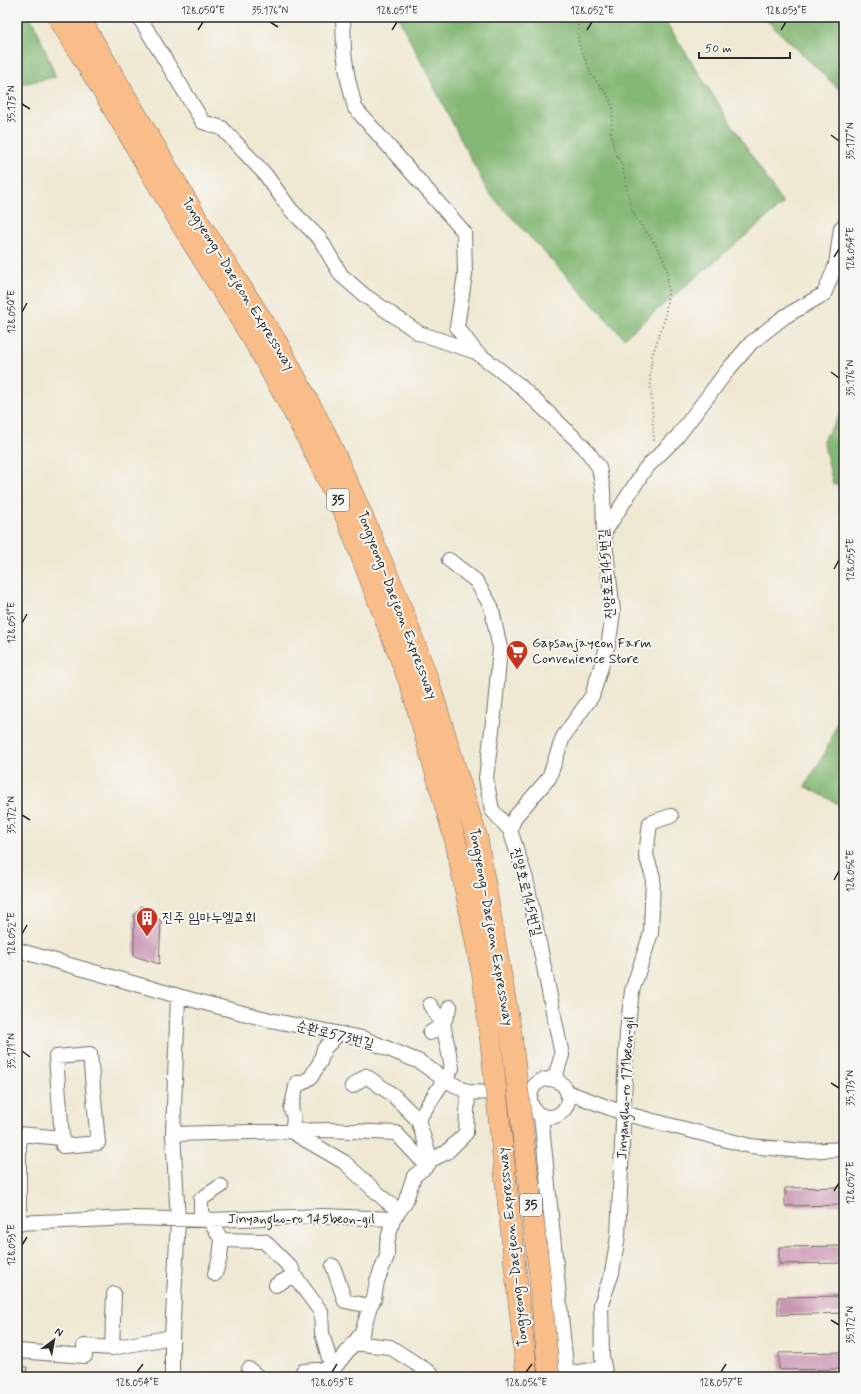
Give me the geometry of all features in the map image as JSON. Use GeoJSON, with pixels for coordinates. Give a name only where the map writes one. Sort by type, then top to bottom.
{"type":"FeatureCollection","features":[{"type":"Feature","properties":{"kind":"highway","name":"Tongyeong–Daejeon Expressway"},"geometry":{"type":"LineString","coordinates":[[58,17],[186,232],[256,344],[305,433],[348,521],[410,686],[456,843],[483,977],[527,1377]]}},
{"type":"Feature","properties":{"kind":"highway","name":"Tongyeong–Daejeon Expressway"},"geometry":{"type":"LineString","coordinates":[[79,17],[200,224],[277,343],[327,437],[397,597],[428,680],[477,838],[511,1033],[539,1270],[561,1376]]}},
{"type":"Feature","properties":{"kind":"street"},"geometry":{"type":"LineString","coordinates":[[139,17],[202,122],[222,128],[266,174],[291,210],[320,239],[341,275],[364,295],[419,333],[476,352]]}},
{"type":"Feature","properties":{"kind":"street"},"geometry":{"type":"LineString","coordinates":[[343,17],[344,53],[354,108],[464,232],[465,274],[457,327],[476,352]]}},
{"type":"Feature","properties":{"kind":"street"},"geometry":{"type":"LineString","coordinates":[[604,534],[645,469],[677,437],[751,342],[784,317],[824,294],[836,265],[841,228],[844,226]]}},
{"type":"Feature","properties":{"kind":"street","name":"진양호로145번길"},"geometry":{"type":"LineString","coordinates":[[476,352],[519,385],[584,447],[599,467],[603,490],[604,534],[613,612],[609,640],[592,696],[563,736],[550,778],[516,817],[510,830],[526,879],[562,1055],[554,1080]]}},
{"type":"Feature","properties":{"kind":"street"},"geometry":{"type":"LineString","coordinates":[[449,560],[476,581],[491,606],[500,648],[495,706],[486,778],[492,810],[510,830]]}},
{"type":"Feature","properties":{"kind":"street","name":"Jinyangho-ro 171beon-gil"},"geometry":{"type":"LineString","coordinates":[[605,1372],[602,1358],[601,1304],[612,1273],[618,1236],[627,1032],[632,992],[651,934],[653,877],[646,855],[650,823],[671,816]]}},
{"type":"Feature","properties":{"kind":"street","name":"순환로573번길"},"geometry":{"type":"LineString","coordinates":[[17,950],[178,996],[270,1020],[362,1038],[420,1062],[445,1080],[468,1092],[531,1094]]}},
{"type":"Feature","properties":{"kind":"street"},"geometry":{"type":"LineString","coordinates":[[172,1377],[172,1336],[178,1220],[173,1134],[178,996]]}},
{"type":"Feature","properties":{"kind":"street"},"geometry":{"type":"LineString","coordinates":[[418,1120],[452,1068],[442,1024],[430,1005]]}},
{"type":"Feature","properties":{"kind":"street"},"geometry":{"type":"LineString","coordinates":[[430,1033],[442,1024],[450,1007]]}},
{"type":"Feature","properties":{"kind":"street"},"geometry":{"type":"LineString","coordinates":[[292,1132],[294,1118],[291,1108],[297,1083],[302,1083],[311,1077],[320,1062],[324,1049],[338,1034]]}},
{"type":"Feature","properties":{"kind":"street"},"geometry":{"type":"LineString","coordinates":[[90,1054],[98,1143],[63,1146],[62,1138],[56,1057],[90,1054]]}},
{"type":"Feature","properties":{"kind":"street"},"geometry":{"type":"LineString","coordinates":[[352,1086],[366,1076],[393,1095],[418,1120],[429,1163]]}},
{"type":"Feature","properties":{"kind":"street"},"geometry":{"type":"LineString","coordinates":[[548,1079],[554,1080],[564,1086],[567,1092],[567,1104],[564,1110],[559,1114],[553,1116],[541,1115],[532,1106],[531,1094],[533,1088],[542,1081],[548,1079]]}},
{"type":"Feature","properties":{"kind":"street"},"geometry":{"type":"LineString","coordinates":[[429,1163],[447,1152],[466,1133],[468,1092]]}},
{"type":"Feature","properties":{"kind":"street"},"geometry":{"type":"LineString","coordinates":[[567,1092],[623,1113],[750,1146],[803,1151],[844,1149]]}},
{"type":"Feature","properties":{"kind":"street"},"geometry":{"type":"LineString","coordinates":[[541,1115],[561,1376],[605,1372]]}},
{"type":"Feature","properties":{"kind":"street"},"geometry":{"type":"LineString","coordinates":[[173,1134],[329,1130],[396,1133],[429,1163]]}},
{"type":"Feature","properties":{"kind":"street","name":"Jinyangho-ro 145beon-gil"},"geometry":{"type":"LineString","coordinates":[[292,1132],[344,1162],[399,1211],[395,1217]]}},
{"type":"Feature","properties":{"kind":"street"},"geometry":{"type":"LineString","coordinates":[[18,1223],[19,1134],[62,1138]]}},
{"type":"Feature","properties":{"kind":"street","name":"Jinyangho-ro 145beon-gil"},"geometry":{"type":"LineString","coordinates":[[329,1373],[362,1333],[387,1256],[387,1242],[395,1217],[404,1203],[414,1176],[429,1163]]}},
{"type":"Feature","properties":{"kind":"street"},"geometry":{"type":"LineString","coordinates":[[209,1220],[202,1215],[201,1199],[221,1186]]}},
{"type":"Feature","properties":{"kind":"street","name":"Jinyangho-ro 145beon-gil"},"geometry":{"type":"LineString","coordinates":[[18,1223],[132,1218],[209,1220],[323,1216],[395,1217]]}},
{"type":"Feature","properties":{"kind":"street","name":"Jinyangho-ro 145beon-gil"},"geometry":{"type":"LineString","coordinates":[[209,1220],[222,1240],[264,1241],[292,1269],[294,1275],[321,1312],[322,1333],[329,1373]]}},
{"type":"Feature","properties":{"kind":"street"},"geometry":{"type":"LineString","coordinates":[[215,1274],[220,1257],[222,1240]]}},
{"type":"Feature","properties":{"kind":"street"},"geometry":{"type":"LineString","coordinates":[[333,1266],[345,1301],[370,1306]]}},
{"type":"Feature","properties":{"kind":"street"},"geometry":{"type":"LineString","coordinates":[[276,1285],[294,1275]]}},
{"type":"Feature","properties":{"kind":"street"},"geometry":{"type":"LineString","coordinates":[[112,1348],[114,1294]]}},
{"type":"Feature","properties":{"kind":"street"},"geometry":{"type":"LineString","coordinates":[[17,1351],[85,1356],[84,1346],[112,1348],[172,1336]]}},
{"type":"Feature","properties":{"kind":"street"},"geometry":{"type":"LineString","coordinates":[[353,1343],[390,1347],[432,1374]]}},
{"type":"Feature","properties":{"kind":"street"},"geometry":{"type":"LineString","coordinates":[[303,1371],[329,1373]]}},
{"type":"Feature","properties":{"kind":"path"},"geometry":{"type":"LineString","coordinates":[[577,17],[579,44],[592,76],[608,94],[613,108],[611,132],[614,150],[622,164],[629,200],[635,217],[660,252],[667,268],[668,293],[665,318],[652,356],[650,376],[655,459]]}},
{"type":"Feature","properties":{"kind":"green space"},"geometry":{"type":"Polygon","coordinates":[[[17,17],[30,17],[38,32],[56,77],[27,83],[17,83],[17,17]]]}},
{"type":"Feature","properties":{"kind":"green space"},"geometry":{"type":"Polygon","coordinates":[[[398,17],[677,17],[666,22],[783,204],[624,338],[488,192],[398,17]]]}},
{"type":"Feature","properties":{"kind":"green space"},"geometry":{"type":"Polygon","coordinates":[[[763,17],[844,17],[844,94],[763,17]]]}},
{"type":"Feature","properties":{"kind":"green space"},"geometry":{"type":"Polygon","coordinates":[[[844,409],[844,486],[833,484],[823,440],[844,409]]]}},
{"type":"Feature","properties":{"kind":"green space"},"geometry":{"type":"Polygon","coordinates":[[[844,704],[844,807],[805,786],[826,751],[844,704]]]}},
{"type":"Feature","properties":{"kind":"building","name":"진주 임마누엘교회"},"geometry":{"type":"Polygon","coordinates":[[[142,906],[161,921],[159,964],[134,956],[134,915],[142,906]]]}},
{"type":"Feature","properties":{"kind":"building"},"geometry":{"type":"Polygon","coordinates":[[[844,1187],[844,1205],[785,1206],[785,1188],[844,1187]]]}},
{"type":"Feature","properties":{"kind":"building"},"geometry":{"type":"Polygon","coordinates":[[[844,1246],[844,1263],[779,1264],[779,1247],[844,1246]]]}},
{"type":"Feature","properties":{"kind":"building"},"geometry":{"type":"Polygon","coordinates":[[[844,1296],[844,1313],[778,1315],[778,1297],[844,1296]]]}},
{"type":"Feature","properties":{"kind":"building"},"geometry":{"type":"Polygon","coordinates":[[[844,1352],[844,1369],[779,1370],[779,1353],[844,1352]]]}},
{"type":"Feature","properties":{"kind":"building"},"geometry":{"type":"Polygon","coordinates":[[[17,1366],[27,1367],[26,1377],[17,1377],[17,1366]]]}},
{"type":"Feature","properties":{"kind":"place","name":"Gapsanjayeon Farm Convenience Store"},"geometry":{"type":"Point","coordinates":[517,670]}},
{"type":"Feature","properties":{"kind":"place","name":"진주 임마누엘교회"},"geometry":{"type":"Point","coordinates":[147,938]}}]}
